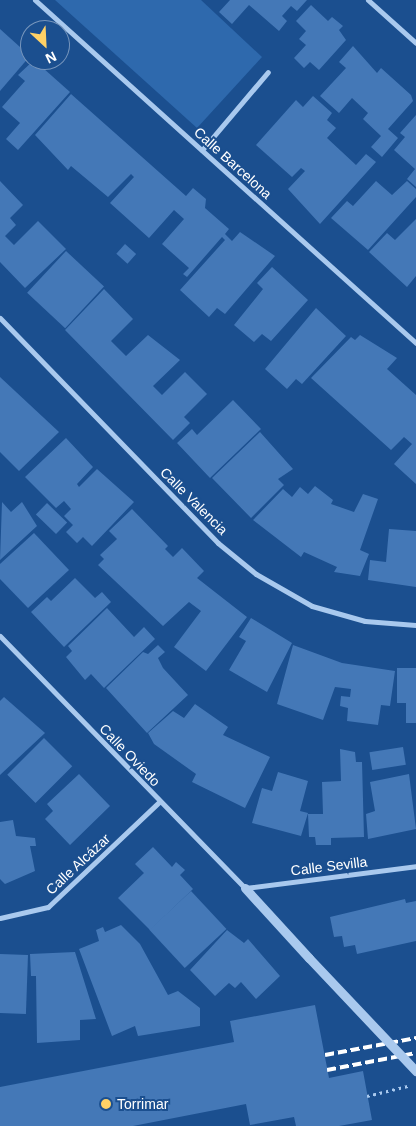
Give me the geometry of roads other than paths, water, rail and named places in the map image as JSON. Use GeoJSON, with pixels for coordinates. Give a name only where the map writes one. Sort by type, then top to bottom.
{"type":"FeatureCollection","features":[{"type":"Feature","properties":{"kind":"street","name":"Calle Barcelona"},"geometry":{"type":"LineString","coordinates":[[35,0],[416,343]]}},
{"type":"Feature","properties":{"kind":"street"},"geometry":{"type":"LineString","coordinates":[[368,0],[416,43]]}},
{"type":"Feature","properties":{"kind":"street"},"geometry":{"type":"LineString","coordinates":[[202,150],[268,72]]}},
{"type":"Feature","properties":{"kind":"street","name":"Calle Valencia"},"geometry":{"type":"LineString","coordinates":[[0,318],[218,543],[256,574],[312,606],[365,621],[416,625]]}},
{"type":"Feature","properties":{"kind":"street","name":"Calle Oviedo"},"geometry":{"type":"LineString","coordinates":[[0,636],[159,802],[245,888]]}},
{"type":"Feature","properties":{"kind":"street","name":"Calle Alcázar"},"geometry":{"type":"LineString","coordinates":[[0,918],[48,908],[159,802]]}},
{"type":"Feature","properties":{"kind":"street","name":"Calle Sevilla"},"geometry":{"type":"LineString","coordinates":[[245,888],[416,866]]}},
{"type":"Feature","properties":{"kind":"street"},"geometry":{"type":"LineString","coordinates":[[245,888],[416,1071]]}},
{"type":"Feature","properties":{"kind":"railway"},"geometry":{"type":"LineString","coordinates":[[325,1055],[416,1038]]}},
{"type":"Feature","properties":{"kind":"railway"},"geometry":{"type":"LineString","coordinates":[[327,1070],[416,1053]]}},
{"type":"Feature","properties":{"kind":"place","name":"Torrimar"},"geometry":{"type":"Point","coordinates":[106,1104]}}]}
